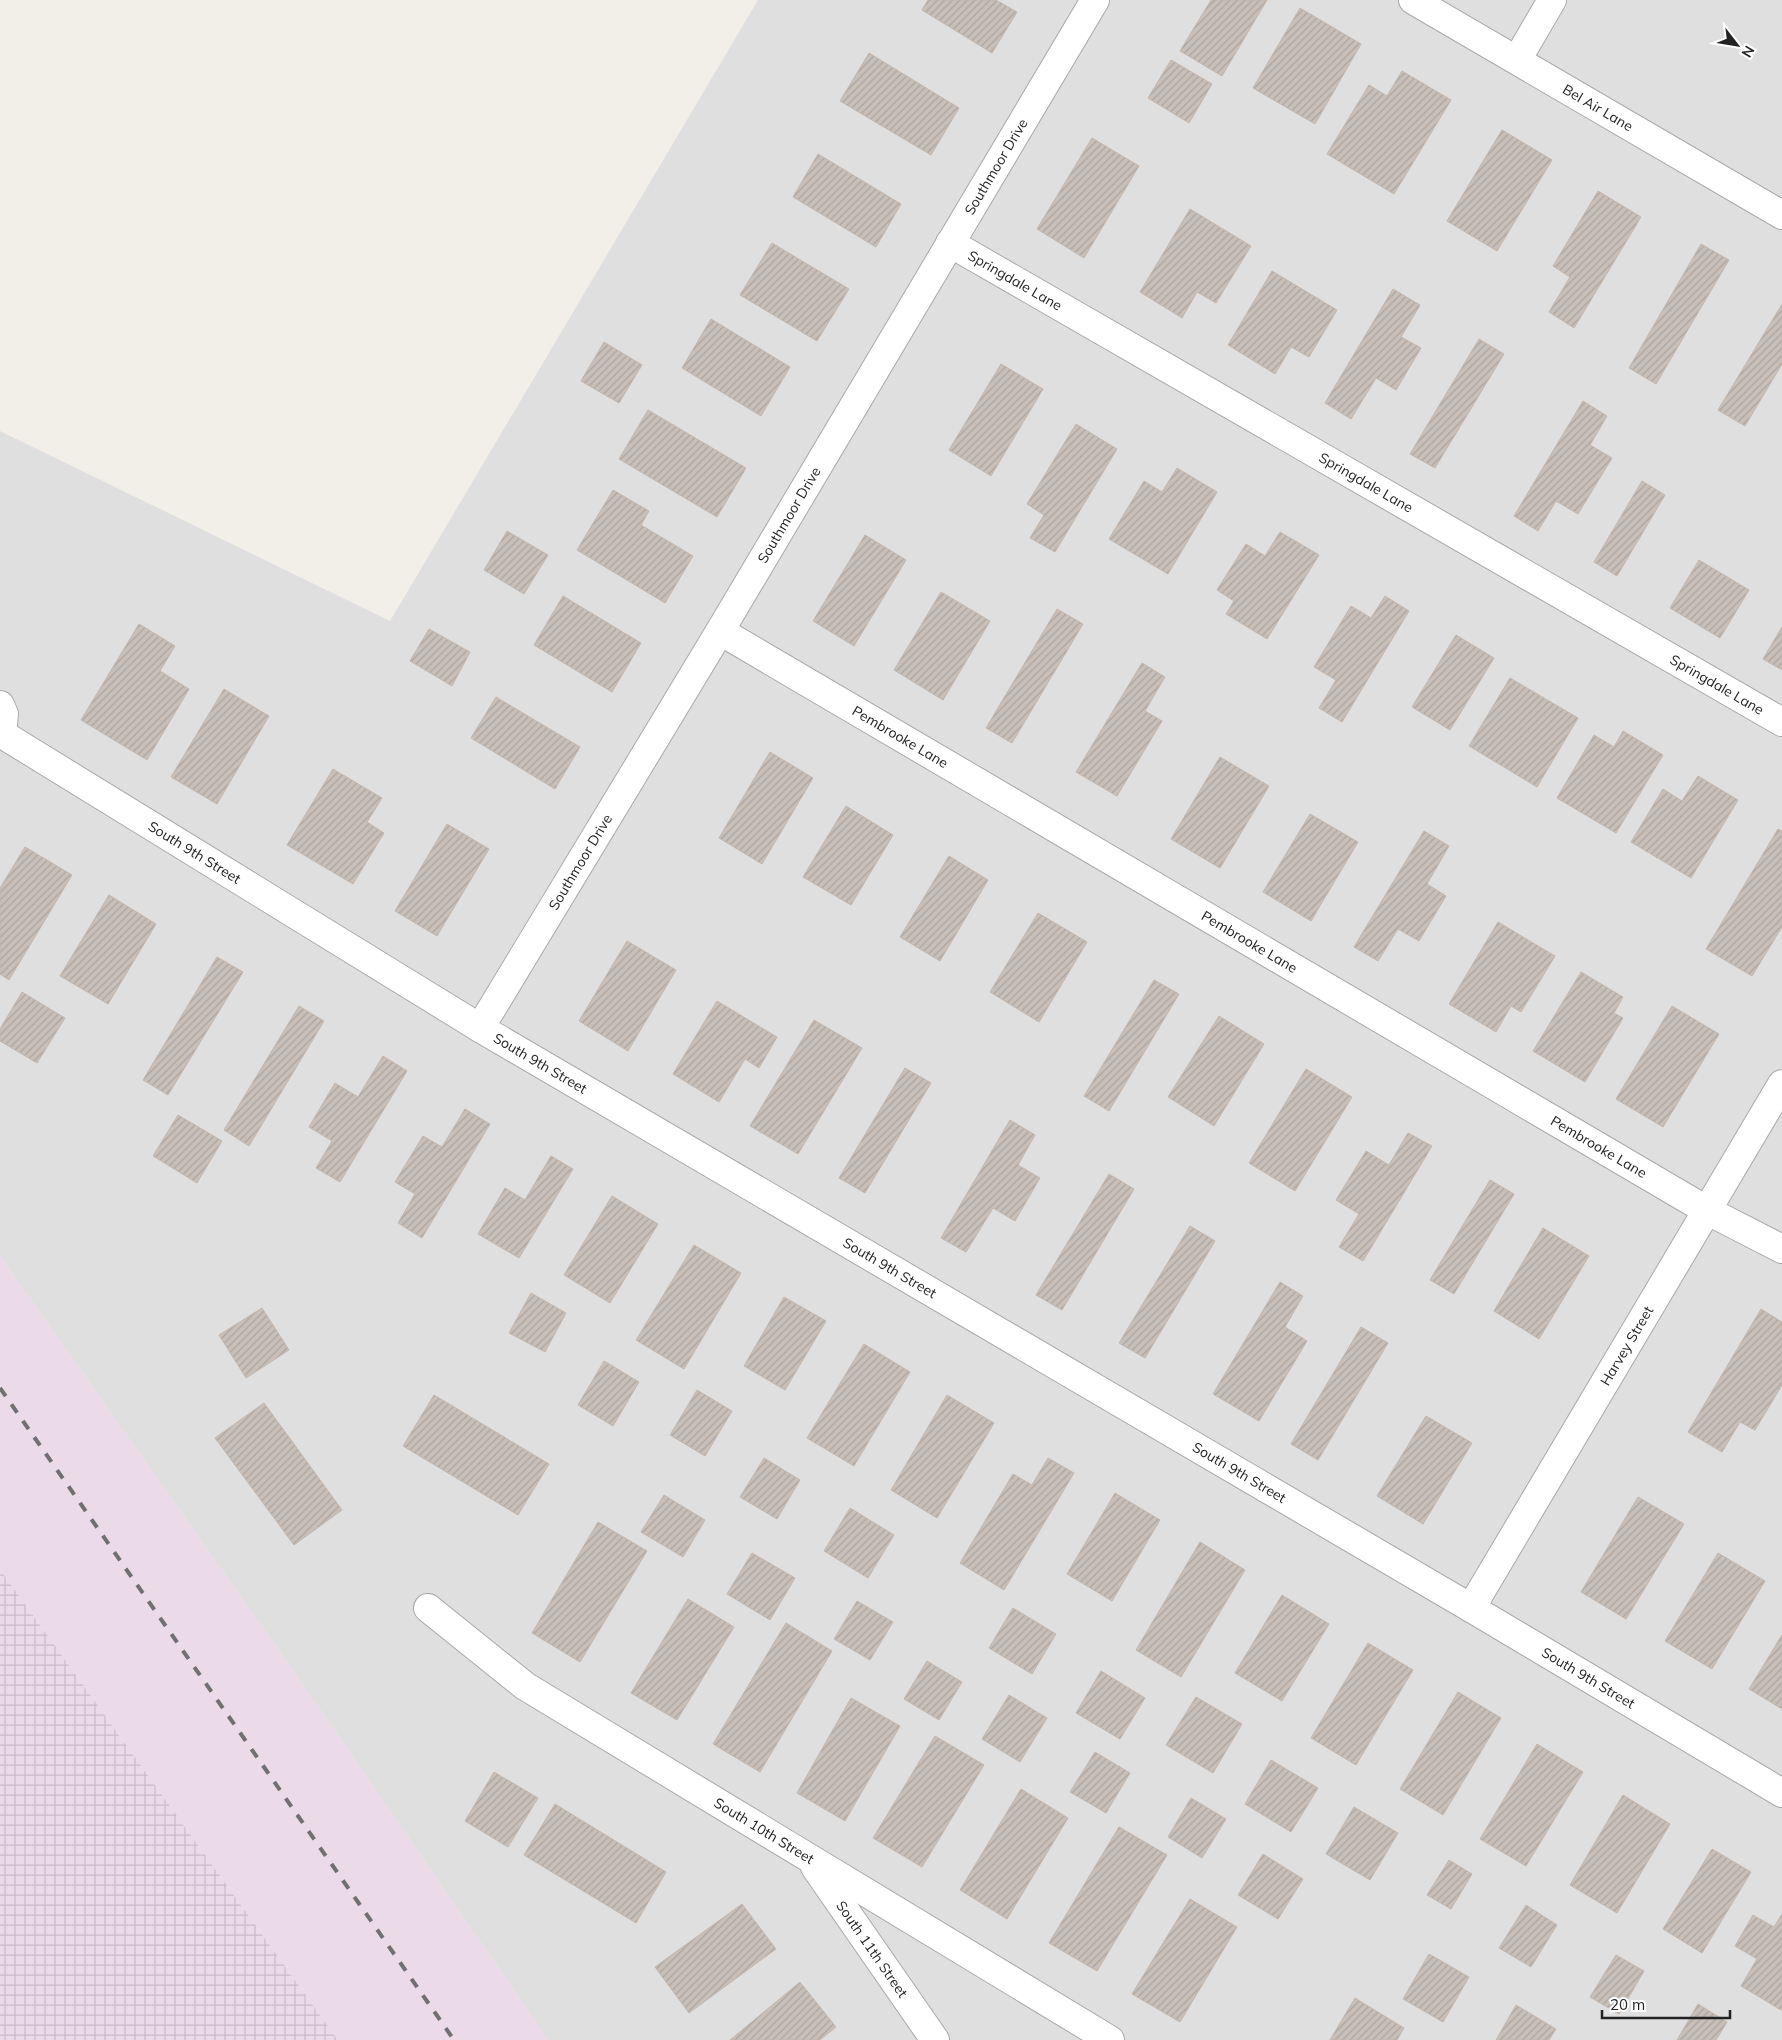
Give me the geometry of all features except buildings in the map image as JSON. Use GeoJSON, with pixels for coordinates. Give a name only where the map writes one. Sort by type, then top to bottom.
{"type":"FeatureCollection","features":[{"type":"Feature","properties":{"kind":"street","name":"Southmoor Drive"},"geometry":{"type":"LineString","coordinates":[[480,1028],[720,631],[1095,0]]}},
{"type":"Feature","properties":{"kind":"street","name":"Bel Air Lane"},"geometry":{"type":"LineString","coordinates":[[1413,0],[1782,215]]}},
{"type":"Feature","properties":{"kind":"street"},"geometry":{"type":"LineString","coordinates":[[1517,60],[1552,0]]}},
{"type":"Feature","properties":{"kind":"street","name":"Springdale Lane"},"geometry":{"type":"LineString","coordinates":[[950,242],[1782,722]]}},
{"type":"Feature","properties":{"kind":"street","name":"Pembrooke Lane"},"geometry":{"type":"LineString","coordinates":[[720,631],[1708,1210],[1782,1249]]}},
{"type":"Feature","properties":{"kind":"street"},"geometry":{"type":"LineString","coordinates":[[0,704],[4,714],[1,734]]}},
{"type":"Feature","properties":{"kind":"street","name":"South 9th Street"},"geometry":{"type":"LineString","coordinates":[[1,734],[480,1028],[1471,1608],[1782,1793]]}},
{"type":"Feature","properties":{"kind":"street","name":"Harvey Street"},"geometry":{"type":"LineString","coordinates":[[1471,1608],[1782,1084]]}},
{"type":"Feature","properties":{"kind":"street","name":"South 10th Street"},"geometry":{"type":"LineString","coordinates":[[428,1608],[525,1686],[1110,2040]]}},
{"type":"Feature","properties":{"kind":"street","name":"South 11th Street"},"geometry":{"type":"LineString","coordinates":[[809,1858],[935,2040]]}},
{"type":"Feature","properties":{"kind":"shaded area"},"geometry":{"type":"Polygon","coordinates":[[[758,0],[1782,0],[1782,2040],[548,2040],[303,1685],[0,1256],[0,431],[390,621],[758,0]]]}},
{"type":"Feature","properties":{"kind":"shaded area"},"geometry":{"type":"Polygon","coordinates":[[[0,1256],[303,1685],[548,2040],[338,2040],[0,1569],[0,1256]]]}},
{"type":"Feature","properties":{"kind":"shaded area"},"geometry":{"type":"Polygon","coordinates":[[[0,1569],[338,2040],[0,2040],[0,1569]]]}},
{"type":"Feature","properties":{"kind":"railway"},"geometry":{"type":"LineString","coordinates":[[0,1388],[454,2040]]}}]}
